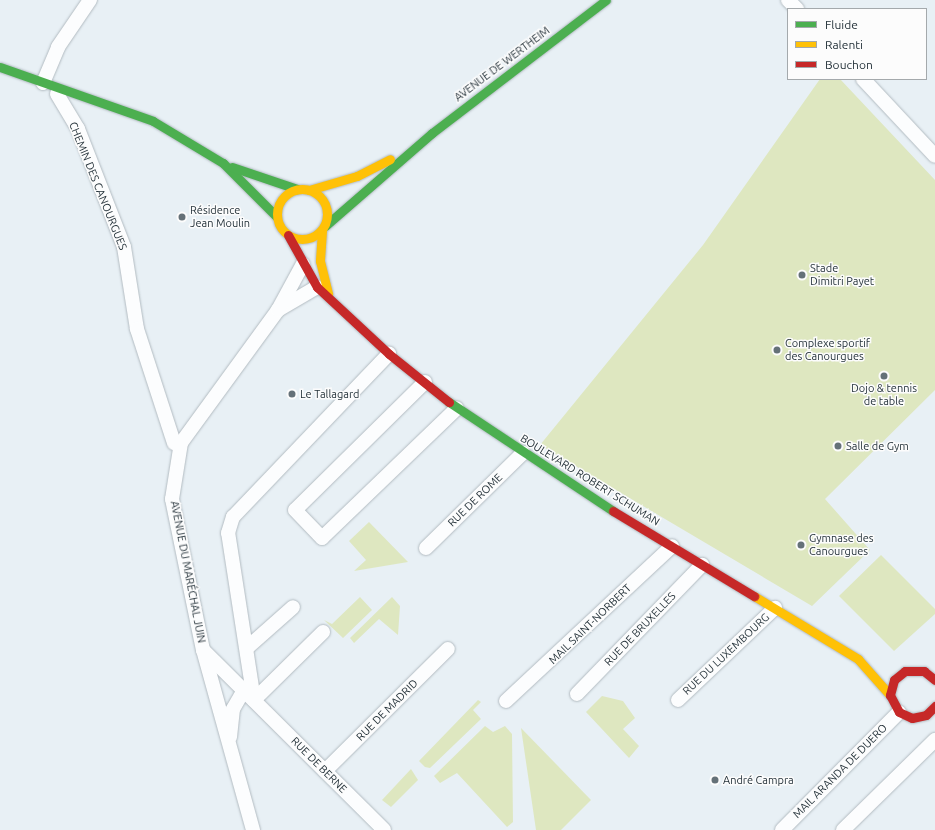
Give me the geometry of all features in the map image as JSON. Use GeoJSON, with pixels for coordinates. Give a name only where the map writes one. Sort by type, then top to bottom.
{"type":"FeatureCollection","features":[{"type":"Feature","properties":{"kind":"main road","name":"AVENUE DE WERTHEIM"},"geometry":{"type":"LineString","coordinates":[[323,228],[414,148],[606,0]]}},
{"type":"Feature","properties":{"kind":"main road"},"geometry":{"type":"LineString","coordinates":[[0,67],[153,121],[223,163],[297,189],[309,190],[326,204],[320,261],[322,291]]}},
{"type":"Feature","properties":{"kind":"main road"},"geometry":{"type":"LineString","coordinates":[[0,78],[57,94],[78,95]]}},
{"type":"Feature","properties":{"kind":"main road","name":"AVENUE DE WERTHEIM"},"geometry":{"type":"LineString","coordinates":[[309,190],[358,176],[414,148]]}},
{"type":"Feature","properties":{"kind":"main road"},"geometry":{"type":"LineString","coordinates":[[223,163],[277,217],[288,235],[309,239],[323,228]]}},
{"type":"Feature","properties":{"kind":"main road"},"geometry":{"type":"LineString","coordinates":[[277,217],[284,196],[297,189]]}},
{"type":"Feature","properties":{"kind":"main road","name":"BOULEVARD ROBERT SCHUMAN"},"geometry":{"type":"LineString","coordinates":[[288,235],[303,264],[322,291],[389,354],[457,408],[523,453],[702,565],[858,659],[878,665]]}},
{"type":"Feature","properties":{"kind":"main road","name":"BOULEVARD ROBERT SCHUMAN"},"geometry":{"type":"LineString","coordinates":[[858,659],[890,695],[899,712]]}},
{"type":"Feature","properties":{"kind":"main road"},"geometry":{"type":"LineString","coordinates":[[890,695],[900,674],[911,669],[929,669],[935,680]]}},
{"type":"Feature","properties":{"kind":"main road"},"geometry":{"type":"LineString","coordinates":[[889,670],[900,674]]}},
{"type":"Feature","properties":{"kind":"main road"},"geometry":{"type":"LineString","coordinates":[[899,712],[912,718],[930,716],[935,706]]}},
{"type":"Feature","properties":{"kind":"street"},"geometry":{"type":"LineString","coordinates":[[43,83],[58,47],[90,0]]}},
{"type":"Feature","properties":{"kind":"street"},"geometry":{"type":"LineString","coordinates":[[788,0],[796,8]]}},
{"type":"Feature","properties":{"kind":"street"},"geometry":{"type":"LineString","coordinates":[[864,80],[935,156]]}},
{"type":"Feature","properties":{"kind":"street","name":"CHEMIN DES CANOURGUES"},"geometry":{"type":"LineString","coordinates":[[57,94],[78,129],[124,247],[137,329],[174,443]]}},
{"type":"Feature","properties":{"kind":"street","name":"AVENUE DU MARÉCHAL JUIN"},"geometry":{"type":"LineString","coordinates":[[253,830],[203,650],[172,499],[181,443],[278,310],[303,264]]}},
{"type":"Feature","properties":{"kind":"street"},"geometry":{"type":"LineString","coordinates":[[278,310],[322,291]]}},
{"type":"Feature","properties":{"kind":"street"},"geometry":{"type":"LineString","coordinates":[[249,695],[248,647],[228,533],[233,517],[389,354]]}},
{"type":"Feature","properties":{"kind":"street"},"geometry":{"type":"LineString","coordinates":[[425,382],[295,510],[322,538],[457,408]]}},
{"type":"Feature","properties":{"kind":"street","name":"RUE DE ROME"},"geometry":{"type":"LineString","coordinates":[[426,548],[523,453]]}},
{"type":"Feature","properties":{"kind":"street","name":"MAIL SAINT-NORBERT"},"geometry":{"type":"LineString","coordinates":[[506,701],[672,546]]}},
{"type":"Feature","properties":{"kind":"street","name":"RUE DE BRUXELLES"},"geometry":{"type":"LineString","coordinates":[[577,694],[702,565]]}},
{"type":"Feature","properties":{"kind":"street"},"geometry":{"type":"LineString","coordinates":[[248,647],[293,607]]}},
{"type":"Feature","properties":{"kind":"street","name":"RUE DU LUXEMBOURG"},"geometry":{"type":"LineString","coordinates":[[678,700],[775,608]]}},
{"type":"Feature","properties":{"kind":"street","name":"AVENUE DU MARÉCHAL JUIN"},"geometry":{"type":"LineString","coordinates":[[230,744],[232,710],[323,632]]}},
{"type":"Feature","properties":{"kind":"street","name":"RUE DE MADRID"},"geometry":{"type":"LineString","coordinates":[[325,771],[448,649]]}},
{"type":"Feature","properties":{"kind":"street","name":"RUE DE BERNE"},"geometry":{"type":"LineString","coordinates":[[203,650],[384,830]]}},
{"type":"Feature","properties":{"kind":"street","name":"MAIL ARANDA DE DUERO"},"geometry":{"type":"LineString","coordinates":[[782,830],[899,712]]}},
{"type":"Feature","properties":{"kind":"street"},"geometry":{"type":"LineString","coordinates":[[843,830],[935,740]]}},
{"type":"Feature","properties":{"kind":"green space","name":"Complexe sportif des Canourgues"},"geometry":{"type":"Polygon","coordinates":[[[819,80],[841,80],[935,180],[935,390],[825,499],[870,550],[812,606],[540,445],[703,245],[819,80]]]}},
{"type":"Feature","properties":{"kind":"green space"},"geometry":{"type":"Polygon","coordinates":[[[369,522],[408,562],[354,571],[366,560],[349,541],[369,522]]]}},
{"type":"Feature","properties":{"kind":"green space"},"geometry":{"type":"Polygon","coordinates":[[[881,555],[935,609],[935,614],[894,651],[839,596],[881,555]]]}},
{"type":"Feature","properties":{"kind":"green space"},"geometry":{"type":"Polygon","coordinates":[[[360,597],[372,610],[343,638],[324,620],[332,624],[360,597]]]}},
{"type":"Feature","properties":{"kind":"green space"},"geometry":{"type":"Polygon","coordinates":[[[392,597],[400,606],[398,635],[379,619],[354,643],[350,638],[392,597]]]}},
{"type":"Feature","properties":{"kind":"green space"},"geometry":{"type":"Polygon","coordinates":[[[602,696],[623,701],[635,718],[623,729],[639,746],[629,758],[586,712],[602,696]]]}},
{"type":"Feature","properties":{"kind":"green space"},"geometry":{"type":"Polygon","coordinates":[[[478,700],[481,702],[473,710],[481,719],[430,768],[425,767],[419,761],[478,700]]]}},
{"type":"Feature","properties":{"kind":"green space"},"geometry":{"type":"Polygon","coordinates":[[[485,726],[493,732],[505,726],[512,734],[513,822],[507,827],[457,773],[440,783],[434,776],[485,726]]]}},
{"type":"Feature","properties":{"kind":"green space"},"geometry":{"type":"Polygon","coordinates":[[[521,728],[591,800],[561,830],[536,830],[521,728]]]}},
{"type":"Feature","properties":{"kind":"green space"},"geometry":{"type":"Polygon","coordinates":[[[411,769],[418,780],[391,807],[382,800],[411,769]]]}},
{"type":"Feature","properties":{"kind":"traffic: fast"},"geometry":{"type":"LineString","coordinates":[[325,226],[432,133],[606,0]]}},
{"type":"Feature","properties":{"kind":"traffic: fast"},"geometry":{"type":"LineString","coordinates":[[0,67],[153,121],[223,163],[277,217]]}},
{"type":"Feature","properties":{"kind":"traffic: fast"},"geometry":{"type":"LineString","coordinates":[[232,167],[297,189]]}},
{"type":"Feature","properties":{"kind":"traffic: fast"},"geometry":{"type":"LineString","coordinates":[[449,402],[613,511]]}},
{"type":"Feature","properties":{"kind":"traffic: slow"},"geometry":{"type":"LineString","coordinates":[[309,190],[357,176],[390,159]]}},
{"type":"Feature","properties":{"kind":"traffic: slow"},"geometry":{"type":"LineString","coordinates":[[297,189],[307,189],[320,196],[327,209],[327,214],[327,219],[320,232],[307,239],[297,239],[288,235],[281,228],[277,219],[277,209],[281,200],[288,193],[297,189]]}},
{"type":"Feature","properties":{"kind":"traffic: slow"},"geometry":{"type":"LineString","coordinates":[[322,231],[320,261],[328,294]]}},
{"type":"Feature","properties":{"kind":"traffic: slow"},"geometry":{"type":"LineString","coordinates":[[754,596],[858,659],[890,695]]}},
{"type":"Feature","properties":{"kind":"traffic: jam"},"geometry":{"type":"LineString","coordinates":[[288,235],[317,287],[389,354],[449,402]]}},
{"type":"Feature","properties":{"kind":"traffic: jam"},"geometry":{"type":"LineString","coordinates":[[613,511],[754,596]]}},
{"type":"Feature","properties":{"kind":"traffic: jam"},"geometry":{"type":"LineString","coordinates":[[935,680],[924,671],[905,671],[894,680],[890,695],[899,712],[912,718],[926,715],[935,706]]}},
{"type":"Feature","properties":{"kind":"place","name":"Résidence Jean Moulin"},"geometry":{"type":"Point","coordinates":[182,217]}},
{"type":"Feature","properties":{"kind":"place","name":"Stade Dimitri Payet"},"geometry":{"type":"Point","coordinates":[802,275]}},
{"type":"Feature","properties":{"kind":"place","name":"Complexe sportif des Canourgues"},"geometry":{"type":"Point","coordinates":[777,350]}},
{"type":"Feature","properties":{"kind":"place","name":"Dojo & tennis de table"},"geometry":{"type":"Point","coordinates":[884,376]}},
{"type":"Feature","properties":{"kind":"place","name":"Le Tallagard"},"geometry":{"type":"Point","coordinates":[292,394]}},
{"type":"Feature","properties":{"kind":"place","name":"Salle de Gym"},"geometry":{"type":"Point","coordinates":[838,446]}},
{"type":"Feature","properties":{"kind":"place","name":"Gymnase des Canourgues"},"geometry":{"type":"Point","coordinates":[801,545]}},
{"type":"Feature","properties":{"kind":"place","name":"André Campra"},"geometry":{"type":"Point","coordinates":[715,780]}}]}
